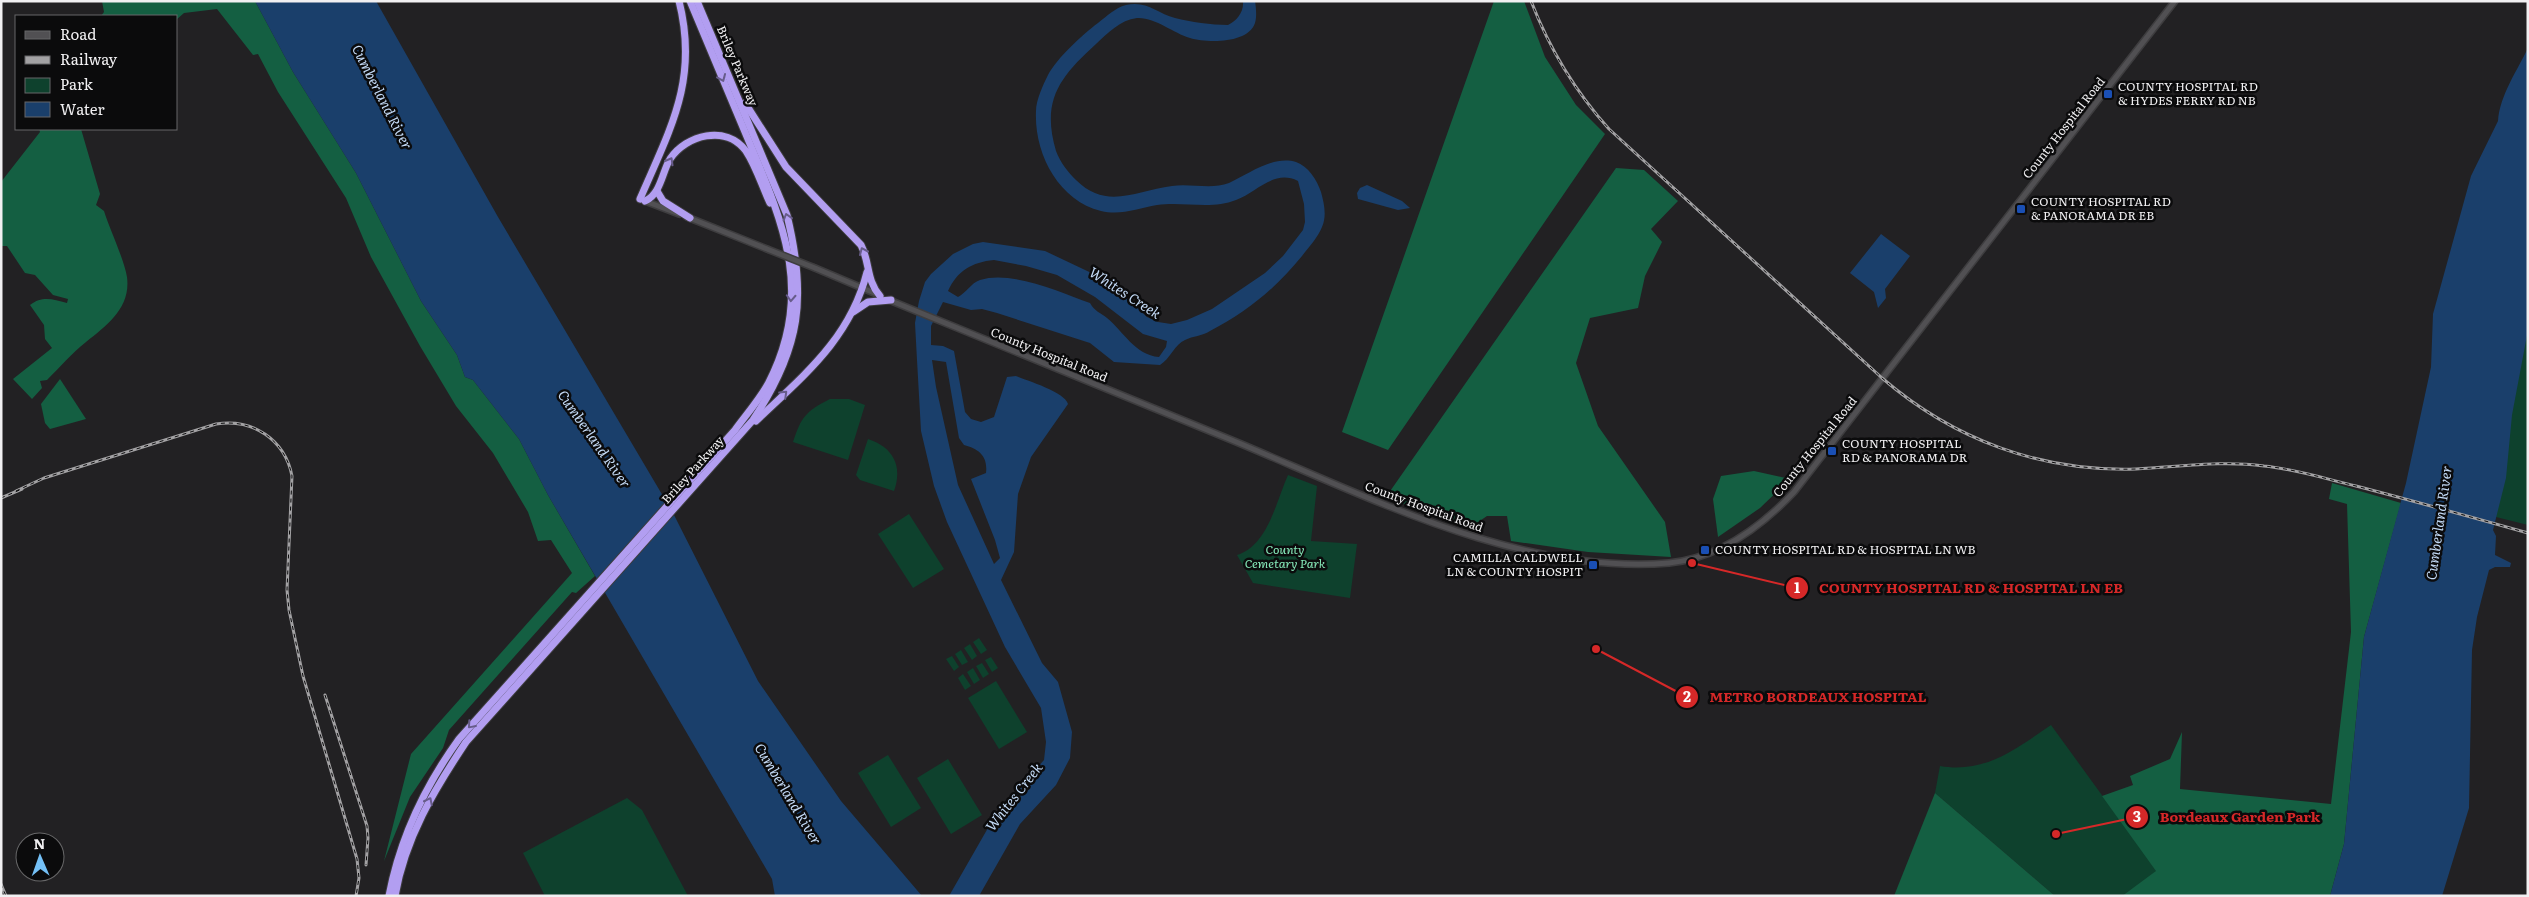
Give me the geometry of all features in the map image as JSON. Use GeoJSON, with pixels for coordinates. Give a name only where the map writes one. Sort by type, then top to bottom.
{"type":"FeatureCollection","features":[{"type":"Feature","properties":{"kind":"highway"},"geometry":{"type":"LineString","coordinates":[[642,200],[677,110],[685,78],[686,32],[679,1]]}},
{"type":"Feature","properties":{"kind":"highway","name":"Briley Parkway"},"geometry":{"type":"LineString","coordinates":[[389,896],[401,847],[431,780],[444,759],[459,739],[716,456],[768,384],[780,356],[791,303],[792,270],[784,233],[773,199],[690,1]]}},
{"type":"Feature","properties":{"kind":"highway","name":"Briley Parkway"},"geometry":{"type":"LineString","coordinates":[[697,1],[787,215],[795,248],[799,284],[795,326],[782,369],[767,398],[735,440],[716,456]]}},
{"type":"Feature","properties":{"kind":"highway"},"geometry":{"type":"LineString","coordinates":[[727,70],[755,122],[786,167],[861,245],[867,260],[867,270],[862,289],[837,339],[825,354],[735,440]]}},
{"type":"Feature","properties":{"kind":"highway"},"geometry":{"type":"LineString","coordinates":[[642,200],[653,196],[657,191],[670,160],[684,144],[702,136],[728,138],[746,151],[784,233]]}},
{"type":"Feature","properties":{"kind":"highway"},"geometry":{"type":"LineString","coordinates":[[657,191],[663,201],[690,218]]}},
{"type":"Feature","properties":{"kind":"highway"},"geometry":{"type":"LineString","coordinates":[[867,270],[871,284],[880,296]]}},
{"type":"Feature","properties":{"kind":"highway"},"geometry":{"type":"LineString","coordinates":[[852,312],[868,302],[891,300]]}},
{"type":"Feature","properties":{"kind":"highway","name":"Briley Parkway"},"geometry":{"type":"LineString","coordinates":[[395,896],[411,836],[440,781],[466,742],[586,600]]}},
{"type":"Feature","properties":{"kind":"main road","name":"County Hospital Road"},"geometry":{"type":"LineString","coordinates":[[642,200],[815,268],[1340,486],[1464,535],[1511,547],[1588,561],[1633,564],[1688,560],[1747,534],[1766,521],[1794,492],[2175,1]]}},
{"type":"Feature","properties":{"kind":"green space"},"geometry":{"type":"Polygon","coordinates":[[[102,1],[255,1],[293,72],[356,173],[421,301],[457,355],[465,377],[473,380],[519,439],[548,495],[595,576],[576,593],[572,592],[449,730],[443,748],[410,797],[384,861],[411,754],[572,573],[551,540],[538,541],[528,512],[493,453],[456,406],[420,346],[371,257],[346,198],[278,92],[258,54],[253,55],[217,9],[184,13],[178,18],[178,15],[102,15],[104,12],[102,1]]]}},
{"type":"Feature","properties":{"kind":"green space"},"geometry":{"type":"Polygon","coordinates":[[[1494,1],[1524,1],[1545,57],[1576,105],[1605,134],[1388,450],[1342,432],[1494,1]]]}},
{"type":"Feature","properties":{"kind":"green space"},"geometry":{"type":"Polygon","coordinates":[[[39,130],[81,130],[100,194],[96,205],[104,211],[120,253],[127,277],[127,288],[125,298],[116,315],[47,380],[40,381],[42,388],[32,399],[13,379],[52,348],[45,339],[44,325],[30,305],[43,299],[67,303],[68,299],[53,295],[35,275],[25,273],[7,246],[1,246],[1,182],[40,132],[39,130]]]}},
{"type":"Feature","properties":{"kind":"green space"},"geometry":{"type":"Polygon","coordinates":[[[1616,168],[1644,170],[1678,201],[1651,229],[1662,242],[1645,276],[1638,308],[1590,318],[1576,363],[1598,426],[1665,522],[1671,557],[1588,552],[1511,541],[1507,516],[1487,516],[1468,529],[1386,497],[1616,168]]]}},
{"type":"Feature","properties":{"kind":"green space"},"geometry":{"type":"Polygon","coordinates":[[[2528,293],[2528,525],[2488,515],[2528,293]]]}},
{"type":"Feature","properties":{"kind":"green space"},"geometry":{"type":"Polygon","coordinates":[[[60,379],[86,419],[50,429],[45,423],[41,404],[60,379]]]}},
{"type":"Feature","properties":{"kind":"green space"},"geometry":{"type":"Polygon","coordinates":[[[830,399],[849,399],[865,405],[848,460],[793,442],[799,426],[810,411],[830,399]]]}},
{"type":"Feature","properties":{"kind":"green space"},"geometry":{"type":"Polygon","coordinates":[[[868,439],[884,447],[894,459],[897,473],[894,491],[860,480],[856,475],[868,439]]]}},
{"type":"Feature","properties":{"kind":"green space"},"geometry":{"type":"Polygon","coordinates":[[[1754,471],[1790,479],[1760,508],[1718,537],[1713,499],[1721,476],[1754,471]]]}},
{"type":"Feature","properties":{"kind":"green space","name":"County Cemetary Park"},"geometry":{"type":"Polygon","coordinates":[[[1288,475],[1317,486],[1311,541],[1357,544],[1350,598],[1253,583],[1237,555],[1248,550],[1264,532],[1275,510],[1288,475]]]}},
{"type":"Feature","properties":{"kind":"green space"},"geometry":{"type":"Polygon","coordinates":[[[2332,483],[2401,503],[2364,637],[2344,844],[2330,896],[2122,896],[2156,871],[2102,796],[2133,785],[2130,776],[2170,759],[2182,732],[2180,789],[2331,804],[2351,632],[2347,504],[2329,499],[2332,483]]]}},
{"type":"Feature","properties":{"kind":"green space"},"geometry":{"type":"Polygon","coordinates":[[[909,514],[944,569],[913,588],[878,534],[909,514]]]}},
{"type":"Feature","properties":{"kind":"green space"},"geometry":{"type":"Polygon","coordinates":[[[979,638],[987,650],[981,654],[973,642],[979,638]]]}},
{"type":"Feature","properties":{"kind":"green space"},"geometry":{"type":"Polygon","coordinates":[[[970,644],[977,656],[972,660],[964,648],[970,644]]]}},
{"type":"Feature","properties":{"kind":"green space"},"geometry":{"type":"Polygon","coordinates":[[[961,650],[968,662],[962,665],[955,654],[961,650]]]}},
{"type":"Feature","properties":{"kind":"green space"},"geometry":{"type":"Polygon","coordinates":[[[952,656],[959,667],[954,671],[946,659],[952,656]]]}},
{"type":"Feature","properties":{"kind":"green space"},"geometry":{"type":"Polygon","coordinates":[[[991,657],[998,668],[992,672],[985,660],[991,657]]]}},
{"type":"Feature","properties":{"kind":"green space"},"geometry":{"type":"Polygon","coordinates":[[[982,663],[989,674],[983,678],[976,666],[982,663]]]}},
{"type":"Feature","properties":{"kind":"green space"},"geometry":{"type":"Polygon","coordinates":[[[973,668],[980,680],[974,684],[967,672],[973,668]]]}},
{"type":"Feature","properties":{"kind":"green space"},"geometry":{"type":"Polygon","coordinates":[[[963,674],[971,686],[965,690],[958,678],[963,674]]]}},
{"type":"Feature","properties":{"kind":"green space"},"geometry":{"type":"Polygon","coordinates":[[[996,681],[1027,732],[999,749],[968,698],[996,681]]]}},
{"type":"Feature","properties":{"kind":"green space"},"geometry":{"type":"Polygon","coordinates":[[[2051,725],[2157,871],[2122,896],[2055,896],[1935,793],[1940,766],[1972,766],[1986,763],[2013,750],[2051,725]]]}},
{"type":"Feature","properties":{"kind":"green space"},"geometry":{"type":"Polygon","coordinates":[[[888,755],[921,808],[891,827],[858,773],[888,755]]]}},
{"type":"Feature","properties":{"kind":"green space"},"geometry":{"type":"Polygon","coordinates":[[[948,759],[982,815],[951,834],[917,778],[948,759]]]}},
{"type":"Feature","properties":{"kind":"green space"},"geometry":{"type":"Polygon","coordinates":[[[1935,793],[2055,896],[1894,896],[1935,793]]]}},
{"type":"Feature","properties":{"kind":"green space"},"geometry":{"type":"Polygon","coordinates":[[[627,798],[642,810],[688,896],[545,896],[523,853],[627,798]]]}},
{"type":"Feature","properties":{"kind":"water","name":"Cumberland River"},"geometry":{"type":"Polygon","coordinates":[[[255,1],[376,1],[498,217],[673,513],[758,681],[841,801],[922,896],[775,896],[772,879],[548,495],[519,439],[473,380],[465,377],[457,355],[421,301],[356,173],[293,72],[255,1]]]}},
{"type":"Feature","properties":{"kind":"water","name":"Whites Creek"},"geometry":{"type":"Polygon","coordinates":[[[1243,1],[1255,1],[1255,23],[1251,30],[1244,35],[1226,40],[1197,40],[1144,18],[1131,19],[1120,24],[1083,56],[1064,79],[1053,103],[1051,117],[1052,133],[1056,151],[1064,167],[1073,177],[1099,195],[1111,197],[1172,186],[1222,185],[1270,163],[1287,161],[1300,164],[1311,174],[1319,187],[1325,214],[1322,227],[1316,238],[1282,279],[1249,307],[1224,324],[1207,333],[1181,342],[1160,365],[1114,362],[1090,343],[997,313],[982,309],[971,310],[943,302],[931,326],[931,345],[943,346],[954,351],[965,412],[971,419],[981,422],[994,417],[1007,377],[1016,376],[1045,387],[1060,395],[1068,404],[1031,457],[1018,494],[1014,552],[1001,580],[1042,663],[1058,682],[1072,732],[1070,758],[1056,785],[1020,824],[979,896],[949,896],[996,814],[1044,760],[1046,742],[1041,708],[1005,647],[947,522],[934,486],[921,431],[915,323],[925,282],[953,254],[973,244],[983,242],[1045,251],[1102,278],[1117,288],[1147,317],[1158,322],[1171,324],[1187,320],[1212,309],[1265,273],[1283,256],[1303,230],[1305,222],[1304,204],[1298,181],[1289,178],[1273,180],[1236,200],[1226,203],[1207,205],[1167,204],[1116,213],[1101,211],[1072,197],[1061,186],[1044,158],[1036,127],[1037,102],[1052,68],[1078,40],[1115,10],[1126,5],[1140,4],[1175,18],[1201,23],[1228,25],[1239,16],[1243,1]],[[994,260],[972,265],[966,269],[956,278],[948,291],[958,297],[980,280],[1006,278],[1021,280],[1050,288],[1090,303],[1143,352],[1159,357],[1166,347],[1167,341],[1143,334],[1095,297],[1057,275],[1026,266],[994,260]],[[932,360],[936,387],[958,485],[994,564],[1000,558],[995,540],[971,479],[986,473],[986,462],[978,451],[964,445],[959,438],[946,362],[932,360]]]}},
{"type":"Feature","properties":{"kind":"water","name":"Cumberland River"},"geometry":{"type":"Polygon","coordinates":[[[2528,48],[2528,330],[2512,415],[2506,478],[2493,530],[2496,536],[2495,555],[2511,563],[2510,567],[2495,567],[2489,570],[2477,617],[2472,650],[2469,808],[2442,896],[2330,896],[2344,844],[2364,637],[2406,483],[2431,367],[2433,314],[2471,176],[2498,121],[2505,93],[2528,48]]]}},
{"type":"Feature","properties":{"kind":"water"},"geometry":{"type":"Polygon","coordinates":[[[1367,185],[1402,201],[1410,208],[1398,210],[1358,199],[1357,193],[1360,188],[1367,185]]]}},
{"type":"Feature","properties":{"kind":"water"},"geometry":{"type":"Polygon","coordinates":[[[1881,234],[1910,256],[1885,289],[1886,298],[1878,308],[1874,292],[1850,273],[1881,234]]]}},
{"type":"Feature","properties":{"kind":"railway"},"geometry":{"type":"LineString","coordinates":[[1531,1],[1546,36],[1564,69],[1609,129],[1882,378],[1910,400],[1939,419],[1969,435],[2000,448],[2066,465],[2136,469],[2216,464],[2248,464],[2276,467],[2421,503],[2528,533]]}},
{"type":"Feature","properties":{"kind":"railway"},"geometry":{"type":"LineString","coordinates":[[16,491],[44,478],[216,424],[230,423],[254,428],[275,442],[288,463],[292,476],[287,590],[289,610],[303,676],[357,859],[359,878],[356,896]]}},
{"type":"Feature","properties":{"kind":"railway"},"geometry":{"type":"LineString","coordinates":[[1,498],[22,489]]}},
{"type":"Feature","properties":{"kind":"railway"},"geometry":{"type":"LineString","coordinates":[[325,695],[367,826],[366,865]]}},
{"type":"Feature","properties":{"kind":"railway"},"geometry":{"type":"LineString","coordinates":[[1,884],[6,896]]}},
{"type":"Feature","properties":{"kind":"place","name":"COUNTY HOSPITAL RD & HYDES FERRY RD NB"},"geometry":{"type":"Point","coordinates":[2108,94]}},
{"type":"Feature","properties":{"kind":"place","name":"COUNTY HOSPITAL RD & PANORAMA DR EB"},"geometry":{"type":"Point","coordinates":[2021,209]}},
{"type":"Feature","properties":{"kind":"place","name":"COUNTY HOSPITAL RD & PANORAMA DR"},"geometry":{"type":"Point","coordinates":[1832,451]}},
{"type":"Feature","properties":{"kind":"place","name":"COUNTY HOSPITAL RD & HOSPITAL LN WB"},"geometry":{"type":"Point","coordinates":[1705,550]}},
{"type":"Feature","properties":{"kind":"place","name":"COUNTY HOSPITAL RD & HOSPITAL LN EB"},"geometry":{"type":"Point","coordinates":[1692,563]}},
{"type":"Feature","properties":{"kind":"place","name":"CAMILLA CALDWELL LN & COUNTY HOSPIT"},"geometry":{"type":"Point","coordinates":[1593,565]}},
{"type":"Feature","properties":{"kind":"place","name":"METRO BORDEAUX HOSPITAL"},"geometry":{"type":"Point","coordinates":[1596,649]}},
{"type":"Feature","properties":{"kind":"place","name":"Bordeaux Garden Park"},"geometry":{"type":"Point","coordinates":[2056,834]}}]}
